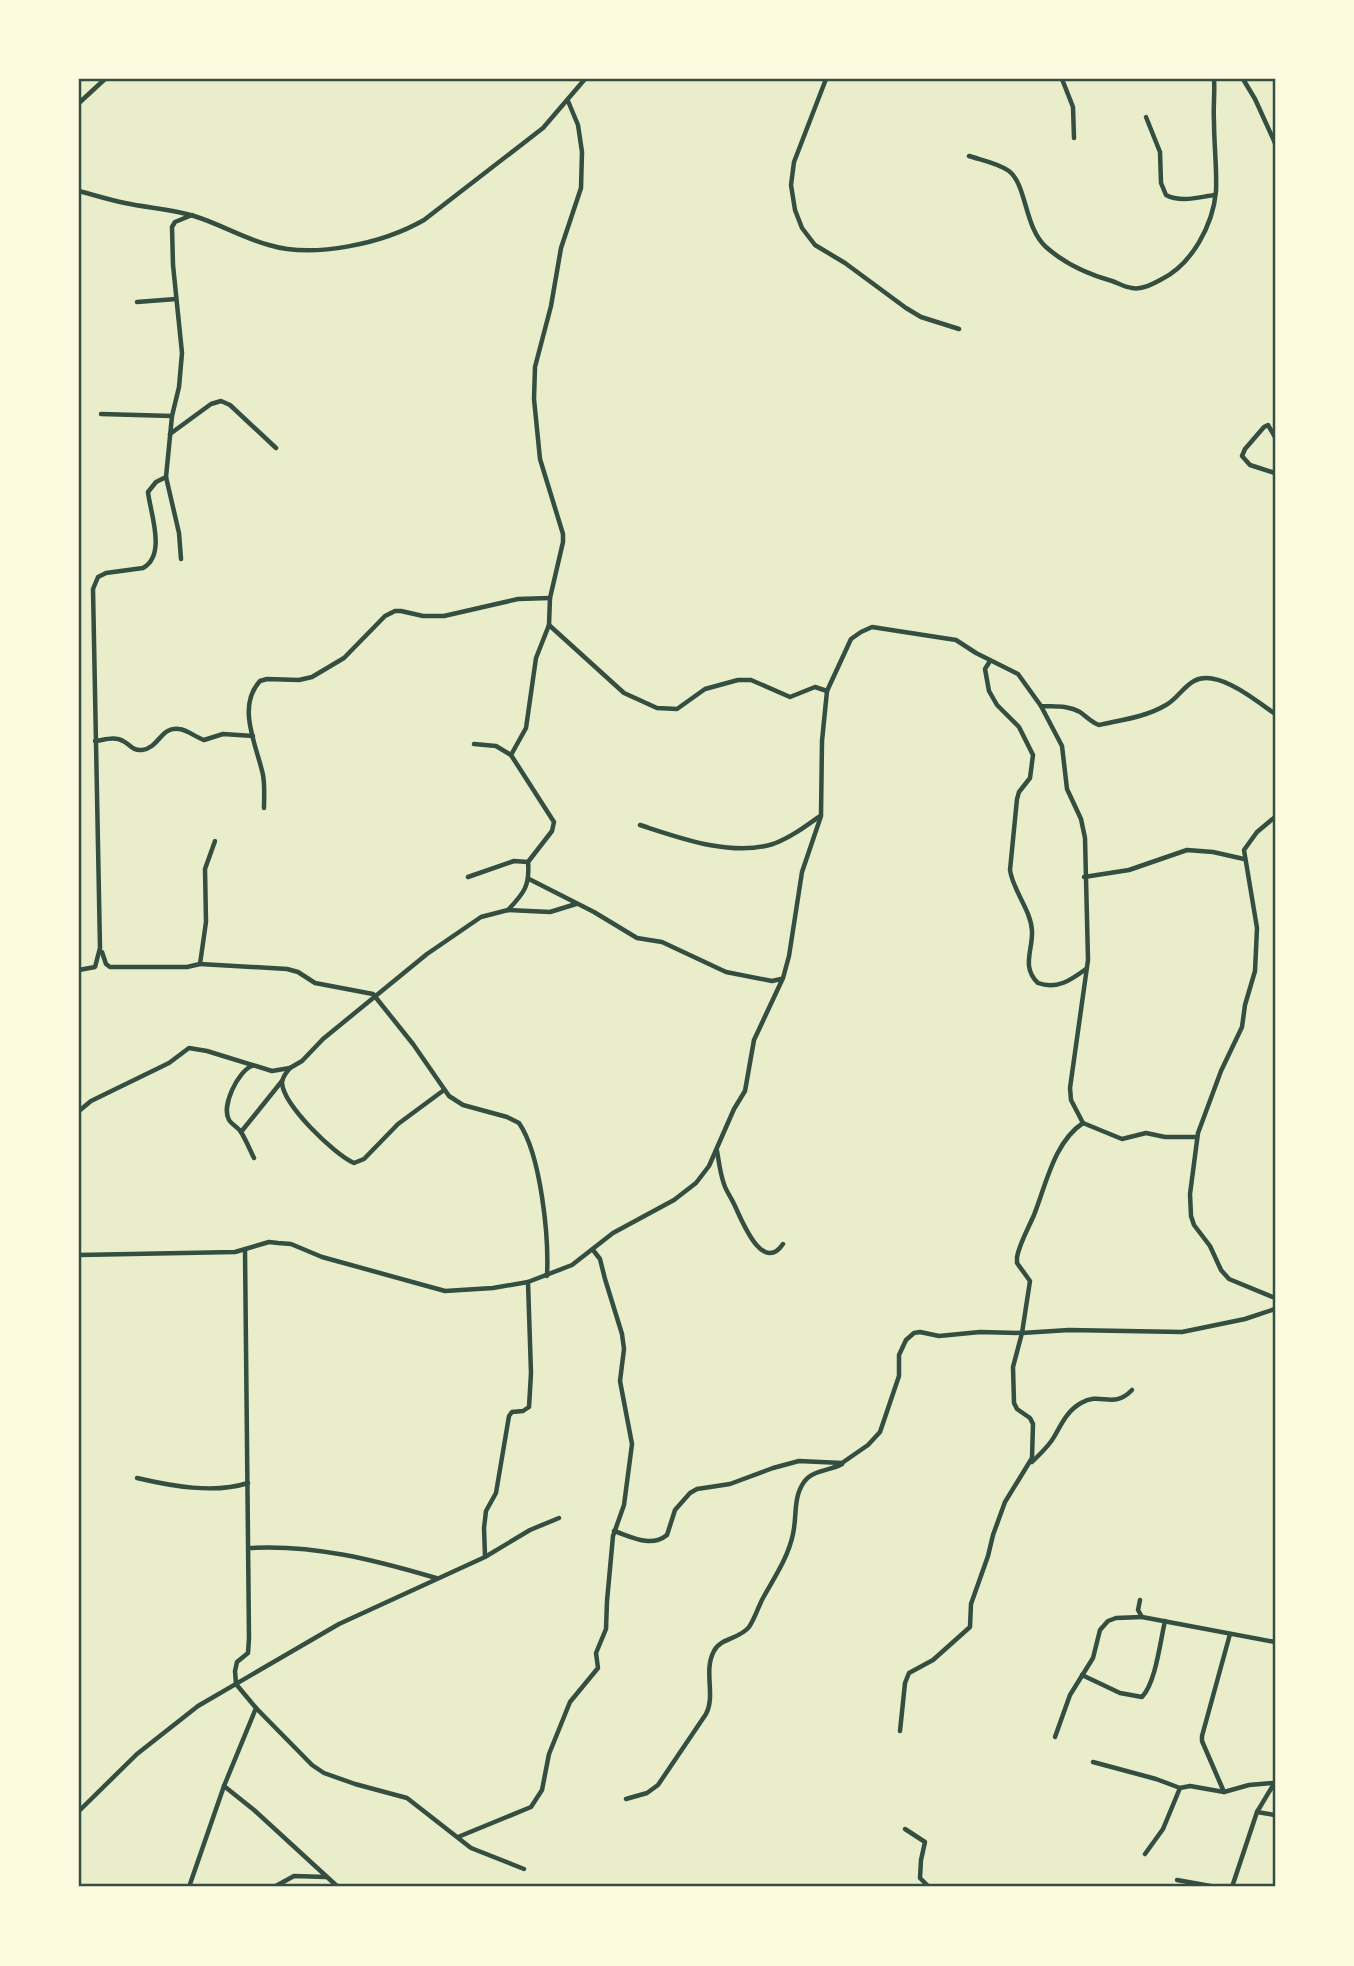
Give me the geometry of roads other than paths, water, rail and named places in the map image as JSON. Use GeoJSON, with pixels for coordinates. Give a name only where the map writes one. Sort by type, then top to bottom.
{"type":"FeatureCollection","features":[{"type":"Feature","properties":{"kind":"street"},"geometry":{"type":"LineString","coordinates":[[79,103],[105,79]]}},
{"type":"Feature","properties":{"kind":"street"},"geometry":{"type":"LineString","coordinates":[[79,191],[125,203],[192,215],[269,245],[299,250],[342,247],[394,234],[424,220],[543,128],[585,79]]}},
{"type":"Feature","properties":{"kind":"street"},"geometry":{"type":"LineString","coordinates":[[826,79],[794,162],[791,185],[795,210],[802,228],[815,245],[845,263],[906,308],[921,317],[959,329]]}},
{"type":"Feature","properties":{"kind":"street"},"geometry":{"type":"LineString","coordinates":[[1062,79],[1073,107],[1074,138]]}},
{"type":"Feature","properties":{"kind":"street"},"geometry":{"type":"LineString","coordinates":[[969,156],[1009,172],[1018,187],[1032,230],[1042,244],[1058,258],[1100,279],[1134,289],[1173,273],[1185,263],[1202,235],[1215,195],[1214,79]]}},
{"type":"Feature","properties":{"kind":"street"},"geometry":{"type":"LineString","coordinates":[[1243,79],[1273,130],[1275,143]]}},
{"type":"Feature","properties":{"kind":"street"},"geometry":{"type":"LineString","coordinates":[[511,755],[526,729],[536,658],[549,625],[550,598],[563,542],[563,534],[540,458],[534,398],[536,367],[551,306],[558,262],[581,188],[582,152],[578,125],[568,101]]}},
{"type":"Feature","properties":{"kind":"street"},"geometry":{"type":"LineString","coordinates":[[1146,117],[1160,152],[1161,183],[1166,195],[1187,199],[1215,195]]}},
{"type":"Feature","properties":{"kind":"street"},"geometry":{"type":"LineString","coordinates":[[181,559],[179,533],[166,477],[181,362],[172,227],[175,222],[192,215]]}},
{"type":"Feature","properties":{"kind":"street"},"geometry":{"type":"LineString","coordinates":[[137,302],[176,299]]}},
{"type":"Feature","properties":{"kind":"street"},"geometry":{"type":"LineString","coordinates":[[170,435],[211,404],[221,401],[230,405],[276,448]]}},
{"type":"Feature","properties":{"kind":"street"},"geometry":{"type":"LineString","coordinates":[[100,414],[172,416]]}},
{"type":"Feature","properties":{"kind":"street"},"geometry":{"type":"LineString","coordinates":[[1275,438],[1268,425],[1264,427],[1242,456],[1251,465],[1275,473]]}},
{"type":"Feature","properties":{"kind":"street"},"geometry":{"type":"LineString","coordinates":[[79,970],[95,967],[100,948],[94,582],[106,573],[149,565],[156,533],[148,492],[156,482],[166,477]]}},
{"type":"Feature","properties":{"kind":"street"},"geometry":{"type":"LineString","coordinates":[[264,808],[264,779],[248,717],[249,703],[260,681],[312,677],[344,658],[384,616],[401,611],[424,616],[444,616],[518,599],[550,598]]}},
{"type":"Feature","properties":{"kind":"street"},"geometry":{"type":"LineString","coordinates":[[549,625],[624,693],[657,708],[677,709],[705,689],[738,680],[751,680],[790,697],[815,687],[827,691]]}},
{"type":"Feature","properties":{"kind":"street"},"geometry":{"type":"LineString","coordinates":[[79,1255],[143,1252],[212,1254],[245,1250],[269,1242],[291,1244],[322,1257],[445,1290],[473,1290],[528,1282],[572,1265],[613,1233],[674,1200],[696,1183],[709,1166],[734,1109],[745,1091],[751,1050],[769,1004],[783,978],[789,956],[802,872],[821,816],[822,741],[827,691],[851,639],[872,627],[956,640],[1018,674],[1041,706],[1062,746],[1067,789],[1083,828],[1088,918],[1087,969],[1070,1088],[1071,1100],[1083,1123],[1122,1139],[1146,1133],[1164,1137],[1197,1137]]}},
{"type":"Feature","properties":{"kind":"street"},"geometry":{"type":"LineString","coordinates":[[990,661],[985,669],[989,691],[997,705],[1019,727],[1033,755],[1030,778],[1017,799],[1010,870],[1031,922],[1029,971],[1038,983],[1056,986],[1087,969]]}},
{"type":"Feature","properties":{"kind":"street"},"geometry":{"type":"LineString","coordinates":[[1041,706],[1065,706],[1099,725],[1153,712],[1173,700],[1196,679],[1204,678],[1230,684],[1275,714]]}},
{"type":"Feature","properties":{"kind":"street"},"geometry":{"type":"LineString","coordinates":[[95,741],[115,738],[124,741],[133,749],[143,750],[156,744],[166,730],[171,728],[184,730],[204,740],[223,734],[253,736]]}},
{"type":"Feature","properties":{"kind":"street"},"geometry":{"type":"LineString","coordinates":[[474,744],[496,746],[511,755],[554,822],[552,831],[527,862],[530,879],[520,897],[508,910]]}},
{"type":"Feature","properties":{"kind":"street"},"geometry":{"type":"LineString","coordinates":[[640,825],[714,845],[762,847],[787,838],[821,816]]}},
{"type":"Feature","properties":{"kind":"street"},"geometry":{"type":"LineString","coordinates":[[1275,817],[1248,841],[1244,850],[1257,928],[1253,985],[1245,1004],[1242,1027],[1221,1071],[1197,1137],[1190,1194],[1194,1225],[1210,1246],[1222,1270],[1230,1279],[1275,1298]]}},
{"type":"Feature","properties":{"kind":"street"},"geometry":{"type":"LineString","coordinates":[[200,964],[206,922],[205,869],[215,841]]}},
{"type":"Feature","properties":{"kind":"street"},"geometry":{"type":"LineString","coordinates":[[1084,877],[1129,870],[1188,850],[1244,859]]}},
{"type":"Feature","properties":{"kind":"street"},"geometry":{"type":"LineString","coordinates":[[468,877],[514,861],[527,862]]}},
{"type":"Feature","properties":{"kind":"street"},"geometry":{"type":"LineString","coordinates":[[530,879],[637,938],[662,942],[726,972],[772,981],[783,978]]}},
{"type":"Feature","properties":{"kind":"street"},"geometry":{"type":"LineString","coordinates":[[241,1132],[290,1068],[427,954],[481,917],[508,910],[550,912],[576,904]]}},
{"type":"Feature","properties":{"kind":"street"},"geometry":{"type":"LineString","coordinates":[[100,948],[110,967],[187,967],[200,964],[287,969],[298,972],[315,983],[369,992],[376,997],[413,1044],[444,1090],[463,1105],[514,1120],[523,1128],[544,1205],[547,1276]]}},
{"type":"Feature","properties":{"kind":"street"},"geometry":{"type":"LineString","coordinates":[[79,1111],[91,1101],[169,1063],[189,1048],[272,1071],[290,1068]]}},
{"type":"Feature","properties":{"kind":"street"},"geometry":{"type":"LineString","coordinates":[[253,1066],[242,1071],[239,1076],[228,1108],[229,1120],[241,1132],[254,1158]]}},
{"type":"Feature","properties":{"kind":"street"},"geometry":{"type":"LineString","coordinates":[[282,1080],[286,1093],[316,1135],[354,1163],[364,1158],[398,1124],[444,1090]]}},
{"type":"Feature","properties":{"kind":"street"},"geometry":{"type":"LineString","coordinates":[[900,1731],[905,1683],[909,1673],[933,1660],[970,1628],[971,1604],[1005,1502],[1032,1458],[1033,1424],[1030,1418],[1017,1409],[1014,1402],[1013,1367],[1022,1334],[1030,1281],[1017,1263],[1018,1252],[1037,1208],[1050,1166],[1083,1123]]}},
{"type":"Feature","properties":{"kind":"street"},"geometry":{"type":"LineString","coordinates":[[717,1150],[724,1185],[753,1242],[763,1251],[771,1252],[781,1249],[783,1244]]}},
{"type":"Feature","properties":{"kind":"street"},"geometry":{"type":"LineString","coordinates":[[245,1250],[249,1649],[237,1662],[236,1684],[312,1765],[324,1773],[407,1798],[471,1847],[524,1869]]}},
{"type":"Feature","properties":{"kind":"street"},"geometry":{"type":"LineString","coordinates":[[458,1837],[531,1807],[537,1800],[542,1790],[549,1754],[573,1697],[598,1668],[596,1653],[606,1629],[614,1531],[624,1505],[632,1444],[620,1381],[624,1349],[622,1335],[605,1272],[593,1250]]}},
{"type":"Feature","properties":{"kind":"street"},"geometry":{"type":"LineString","coordinates":[[485,1557],[486,1511],[496,1493],[509,1416],[512,1412],[523,1411],[529,1407],[531,1373],[528,1282]]}},
{"type":"Feature","properties":{"kind":"street"},"geometry":{"type":"LineString","coordinates":[[626,1799],[647,1793],[658,1785],[706,1714],[710,1707],[709,1678],[713,1652],[724,1642],[738,1637],[748,1629],[782,1564],[793,1535],[798,1492],[802,1484],[808,1477],[833,1469],[842,1463],[868,1445],[880,1432],[899,1376],[899,1355],[906,1340],[914,1333],[939,1336],[980,1332],[1022,1334],[1069,1330],[1182,1332],[1275,1310]]}},
{"type":"Feature","properties":{"kind":"street"},"geometry":{"type":"LineString","coordinates":[[1029,1465],[1048,1445],[1063,1419],[1078,1404],[1090,1399],[1115,1401],[1125,1398],[1132,1390]]}},
{"type":"Feature","properties":{"kind":"street"},"geometry":{"type":"LineString","coordinates":[[614,1531],[643,1541],[656,1542],[667,1535],[675,1510],[697,1489],[730,1484],[799,1461],[842,1463]]}},
{"type":"Feature","properties":{"kind":"street"},"geometry":{"type":"LineString","coordinates":[[137,1478],[205,1487],[248,1483]]}},
{"type":"Feature","properties":{"kind":"street"},"geometry":{"type":"LineString","coordinates":[[79,1811],[136,1754],[198,1706],[339,1624],[485,1557],[530,1530],[559,1518]]}},
{"type":"Feature","properties":{"kind":"street"},"geometry":{"type":"LineString","coordinates":[[249,1548],[332,1552],[384,1562],[436,1578]]}},
{"type":"Feature","properties":{"kind":"street"},"geometry":{"type":"LineString","coordinates":[[1140,1600],[1138,1610],[1142,1617]]}},
{"type":"Feature","properties":{"kind":"street"},"geometry":{"type":"LineString","coordinates":[[1055,1737],[1070,1695],[1093,1658],[1100,1630],[1116,1618],[1142,1617],[1275,1642]]}},
{"type":"Feature","properties":{"kind":"street"},"geometry":{"type":"LineString","coordinates":[[1082,1675],[1120,1693],[1142,1697],[1153,1675],[1165,1621]]}},
{"type":"Feature","properties":{"kind":"street"},"geometry":{"type":"LineString","coordinates":[[1223,1793],[1202,1736],[1230,1634]]}},
{"type":"Feature","properties":{"kind":"street"},"geometry":{"type":"LineString","coordinates":[[190,1887],[224,1786],[256,1708]]}},
{"type":"Feature","properties":{"kind":"street"},"geometry":{"type":"LineString","coordinates":[[1093,1762],[1180,1788],[1190,1786],[1223,1793],[1249,1785],[1274,1782]]}},
{"type":"Feature","properties":{"kind":"street"},"geometry":{"type":"LineString","coordinates":[[1232,1887],[1257,1812],[1274,1782]]}},
{"type":"Feature","properties":{"kind":"street"},"geometry":{"type":"LineString","coordinates":[[224,1786],[338,1887]]}},
{"type":"Feature","properties":{"kind":"street"},"geometry":{"type":"LineString","coordinates":[[1144,1854],[1163,1829],[1180,1788]]}},
{"type":"Feature","properties":{"kind":"street"},"geometry":{"type":"LineString","coordinates":[[1257,1812],[1275,1815]]}},
{"type":"Feature","properties":{"kind":"street"},"geometry":{"type":"LineString","coordinates":[[905,1829],[925,1842],[920,1860],[920,1878],[929,1887]]}},
{"type":"Feature","properties":{"kind":"street"},"geometry":{"type":"LineString","coordinates":[[274,1887],[294,1877],[327,1877]]}},
{"type":"Feature","properties":{"kind":"street"},"geometry":{"type":"LineString","coordinates":[[1177,1880],[1216,1887]]}}]}
